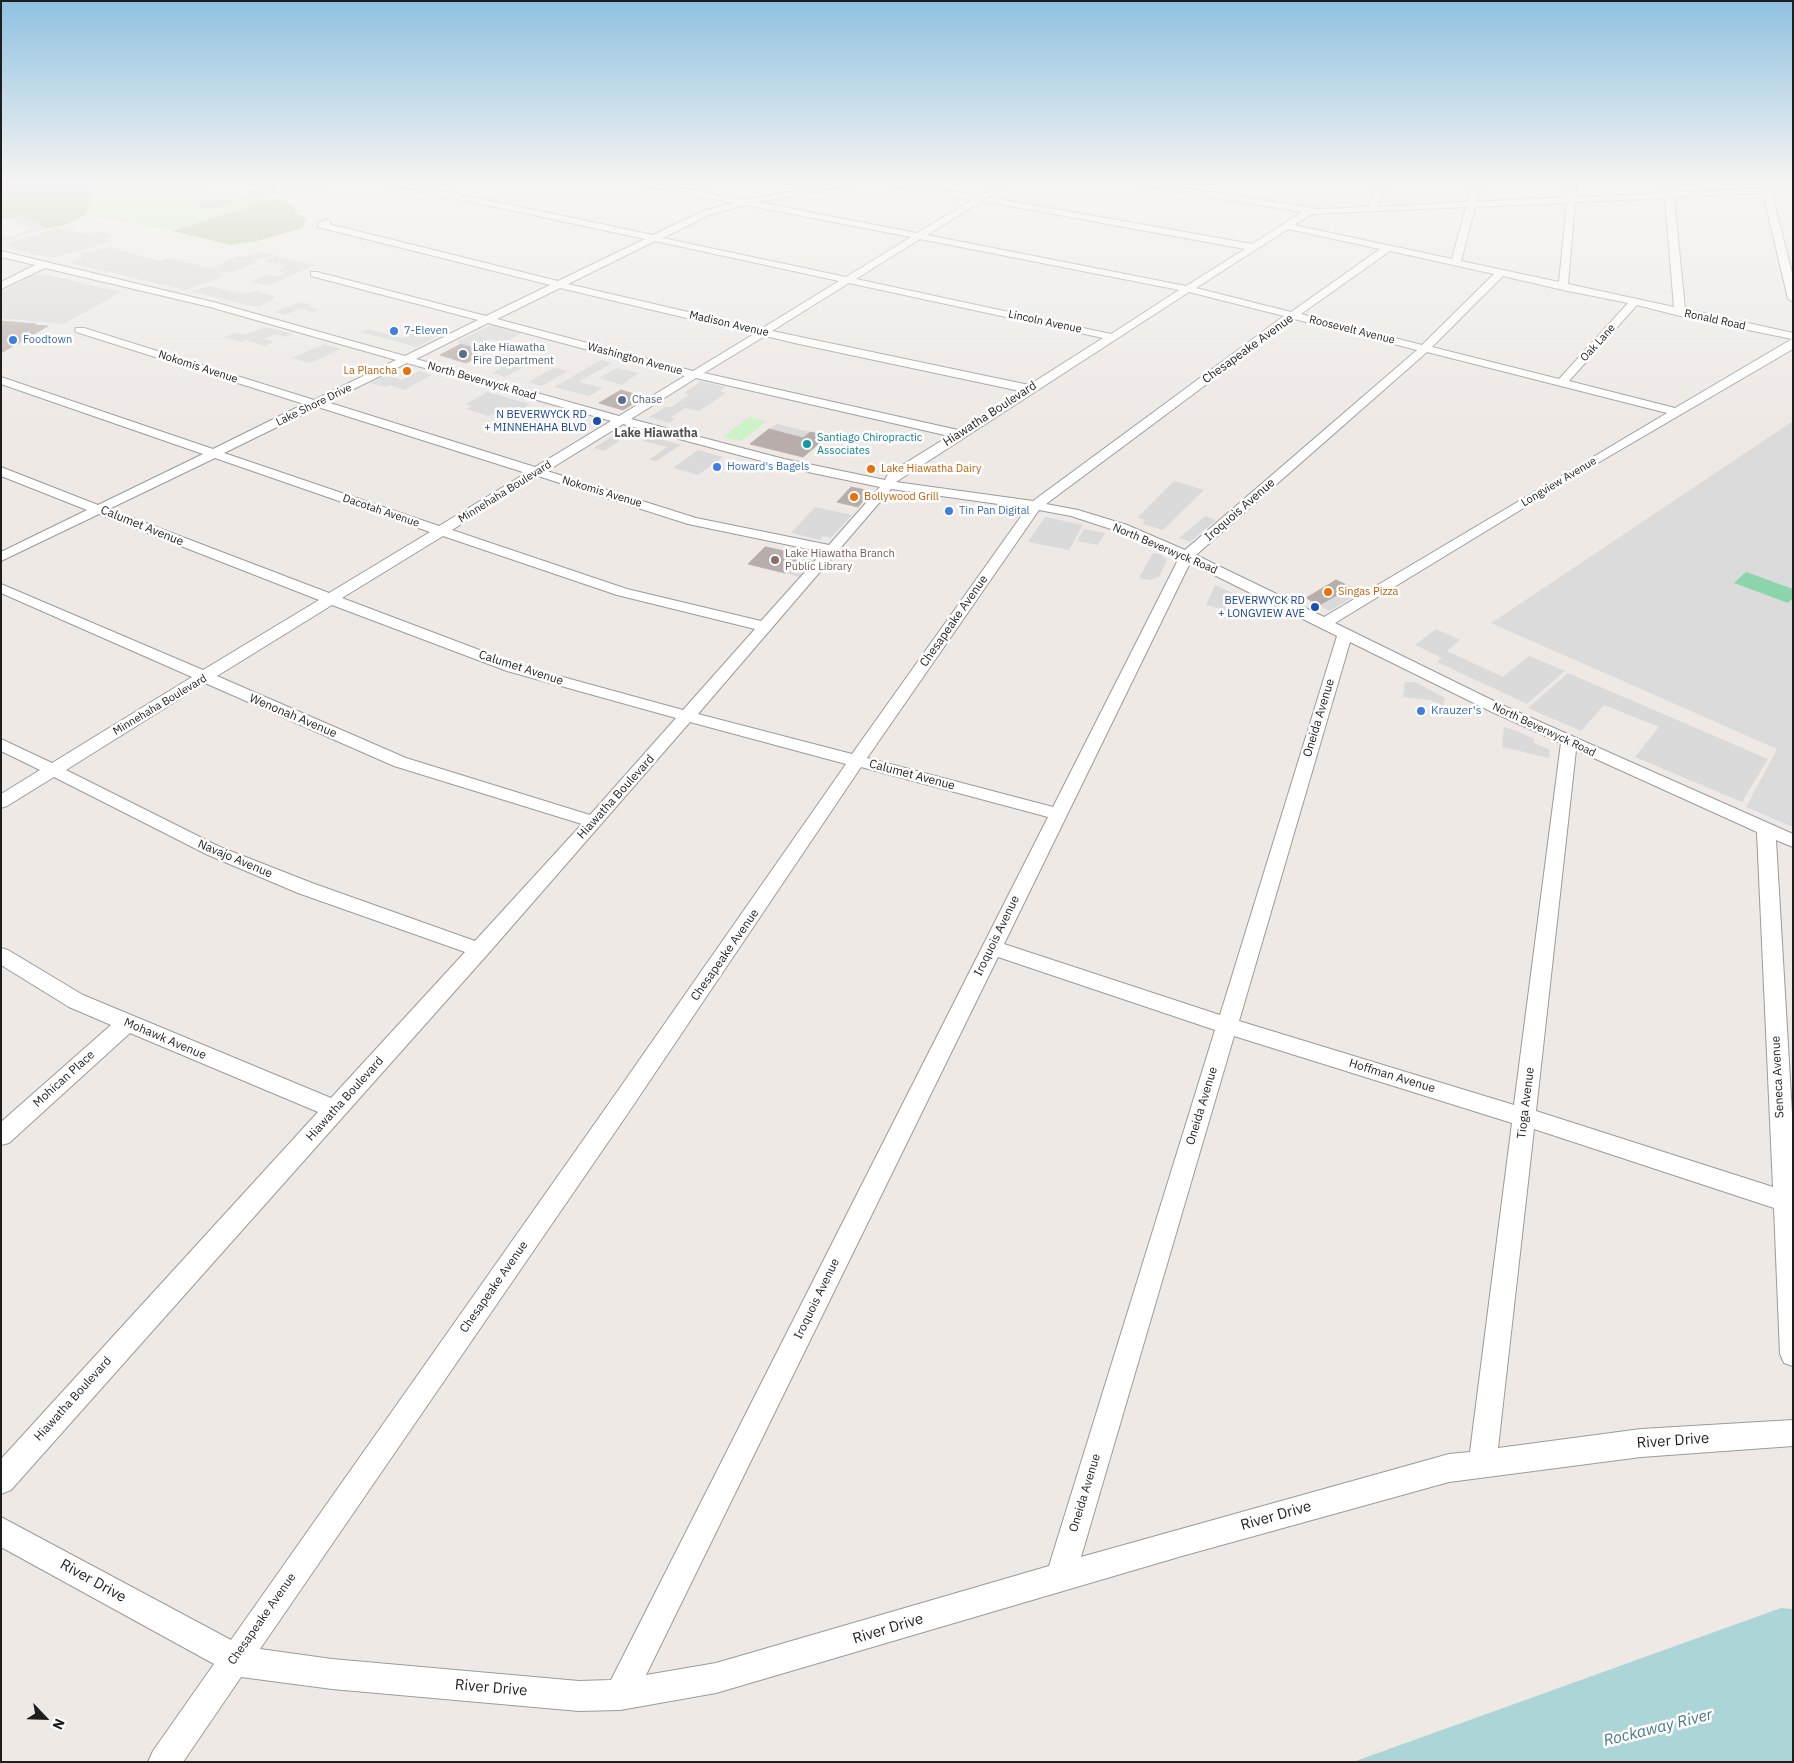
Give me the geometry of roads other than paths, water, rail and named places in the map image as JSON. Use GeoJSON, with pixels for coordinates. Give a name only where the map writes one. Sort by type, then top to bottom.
{"type":"FeatureCollection","features":[{"type":"Feature","properties":{"kind":"street"},"geometry":{"type":"LineString","coordinates":[[1,286],[44,264]]}},
{"type":"Feature","properties":{"kind":"street","name":"North Beverwyck Road"},"geometry":{"type":"LineString","coordinates":[[46,264],[212,305],[622,420],[784,463],[888,485],[1036,505],[1073,513],[1122,528],[1187,556],[1496,708],[1793,841]]}},
{"type":"Feature","properties":{"kind":"street","name":"Madison Avenue"},"geometry":{"type":"LineString","coordinates":[[477,264],[763,333],[1029,389]]}},
{"type":"Feature","properties":{"kind":"street","name":"Lake Shore Drive"},"geometry":{"type":"LineString","coordinates":[[1,557],[601,264]]}},
{"type":"Feature","properties":{"kind":"street","name":"Lincoln Avenue"},"geometry":{"type":"LineString","coordinates":[[776,264],[1112,336]]}},
{"type":"Feature","properties":{"kind":"street","name":"Minnehaha Boulevard"},"geometry":{"type":"LineString","coordinates":[[1,802],[874,264]]}},
{"type":"Feature","properties":{"kind":"street","name":"Roosevelt Avenue"},"geometry":{"type":"LineString","coordinates":[[1063,264],[1188,289],[1678,412]]}},
{"type":"Feature","properties":{"kind":"street","name":"Hiawatha Boulevard"},"geometry":{"type":"LineString","coordinates":[[1,1480],[594,822],[833,550],[893,477],[1226,264]]}},
{"type":"Feature","properties":{"kind":"street","name":"Chesapeake Avenue"},"geometry":{"type":"LineString","coordinates":[[164,1762],[234,1658],[612,1117],[925,661],[1036,505],[1293,315],[1365,264]]}},
{"type":"Feature","properties":{"kind":"street","name":"Ronald Road"},"geometry":{"type":"LineString","coordinates":[[1457,264],[1793,336]]}},
{"type":"Feature","properties":{"kind":"street"},"geometry":{"type":"LineString","coordinates":[[1563,287],[1565,264]]}},
{"type":"Feature","properties":{"kind":"street"},"geometry":{"type":"LineString","coordinates":[[1675,264],[1680,312]]}},
{"type":"Feature","properties":{"kind":"street"},"geometry":{"type":"LineString","coordinates":[[1785,264],[1793,299]]}},
{"type":"Feature","properties":{"kind":"street","name":"Washington Avenue"},"geometry":{"type":"LineString","coordinates":[[314,274],[696,374],[958,434]]}},
{"type":"Feature","properties":{"kind":"street","name":"Iroquois Avenue"},"geometry":{"type":"LineString","coordinates":[[620,1694],[1187,556],[1425,348],[1501,274]]}},
{"type":"Feature","properties":{"kind":"street","name":"Oak Lane"},"geometry":{"type":"LineString","coordinates":[[1561,383],[1634,303]]}},
{"type":"Feature","properties":{"kind":"street","name":"Nokomis Avenue"},"geometry":{"type":"LineString","coordinates":[[80,330],[693,521],[833,550]]}},
{"type":"Feature","properties":{"kind":"street","name":"Longview Avenue"},"geometry":{"type":"LineString","coordinates":[[1325,623],[1592,461],[1789,347],[1793,342]]}},
{"type":"Feature","properties":{"kind":"street","name":"Dacotah Avenue"},"geometry":{"type":"LineString","coordinates":[[1,380],[622,592],[766,627]]}},
{"type":"Feature","properties":{"kind":"street","name":"Calumet Avenue"},"geometry":{"type":"LineString","coordinates":[[1,471],[513,668],[1058,814]]}},
{"type":"Feature","properties":{"kind":"street","name":"Wenonah Avenue"},"geometry":{"type":"LineString","coordinates":[[1,588],[400,762],[594,822]]}},
{"type":"Feature","properties":{"kind":"street","name":"Oneida Avenue"},"geometry":{"type":"LineString","coordinates":[[1060,1578],[1345,634]]}},
{"type":"Feature","properties":{"kind":"street","name":"Tioga Avenue"},"geometry":{"type":"LineString","coordinates":[[1482,1464],[1569,742]]}},
{"type":"Feature","properties":{"kind":"street","name":"Navajo Avenue"},"geometry":{"type":"LineString","coordinates":[[1,744],[214,851],[305,888],[480,950]]}},
{"type":"Feature","properties":{"kind":"street","name":"Seneca Avenue"},"geometry":{"type":"LineString","coordinates":[[1766,830],[1789,1202],[1793,1354]]}},
{"type":"Feature","properties":{"kind":"street","name":"Hoffman Avenue"},"geometry":{"type":"LineString","coordinates":[[992,947],[1226,1025],[1524,1117],[1789,1202]]}},
{"type":"Feature","properties":{"kind":"street","name":"Mohawk Avenue"},"geometry":{"type":"LineString","coordinates":[[1,955],[76,1001],[336,1110]]}},
{"type":"Feature","properties":{"kind":"street","name":"Mohican Place"},"geometry":{"type":"LineString","coordinates":[[1,1136],[127,1023]]}},
{"type":"Feature","properties":{"kind":"street","name":"River Drive"},"geometry":{"type":"LineString","coordinates":[[1,1531],[241,1662],[332,1674],[579,1696],[620,1694],[716,1678],[1449,1468],[1641,1443],[1793,1434]]}},
{"type":"Feature","properties":{"kind":"water","name":"Rockaway River"},"geometry":{"type":"Polygon","coordinates":[[[1781,1608],[1793,1609],[1793,1762],[1353,1762],[1781,1608]]]}},
{"type":"Feature","properties":{"kind":"place","name":"7-Eleven"},"geometry":{"type":"Point","coordinates":[394,331]}},
{"type":"Feature","properties":{"kind":"place","name":"Foodtown"},"geometry":{"type":"Point","coordinates":[13,340]}},
{"type":"Feature","properties":{"kind":"place","name":"Lake Hiawatha Fire Department"},"geometry":{"type":"Point","coordinates":[463,354]}},
{"type":"Feature","properties":{"kind":"place","name":"La Plancha"},"geometry":{"type":"Point","coordinates":[407,371]}},
{"type":"Feature","properties":{"kind":"place","name":"Chase"},"geometry":{"type":"Point","coordinates":[622,400]}},
{"type":"Feature","properties":{"kind":"place","name":"N BEVERWYCK RD + MINNEHAHA BLVD"},"geometry":{"type":"Point","coordinates":[597,421]}},
{"type":"Feature","properties":{"kind":"place","name":"Santiago Chiropractic Associates"},"geometry":{"type":"Point","coordinates":[807,444]}},
{"type":"Feature","properties":{"kind":"place","name":"Howard's Bagels"},"geometry":{"type":"Point","coordinates":[717,467]}},
{"type":"Feature","properties":{"kind":"place","name":"Lake Hiawatha Dairy"},"geometry":{"type":"Point","coordinates":[871,469]}},
{"type":"Feature","properties":{"kind":"place","name":"Bollywood Grill"},"geometry":{"type":"Point","coordinates":[854,497]}},
{"type":"Feature","properties":{"kind":"place","name":"Tin Pan Digital"},"geometry":{"type":"Point","coordinates":[949,511]}},
{"type":"Feature","properties":{"kind":"place","name":"Lake Hiawatha Branch Public Library"},"geometry":{"type":"Point","coordinates":[775,560]}},
{"type":"Feature","properties":{"kind":"place","name":"Singas Pizza"},"geometry":{"type":"Point","coordinates":[1328,592]}},
{"type":"Feature","properties":{"kind":"place","name":"BEVERWYCK RD + LONGVIEW AVE"},"geometry":{"type":"Point","coordinates":[1315,607]}},
{"type":"Feature","properties":{"kind":"place","name":"Krauzer's"},"geometry":{"type":"Point","coordinates":[1421,711]}},
{"type":"Feature","properties":{"kind":"district","name":"Lake Hiawatha"},"geometry":{"type":"Point","coordinates":[656,434]}}]}
